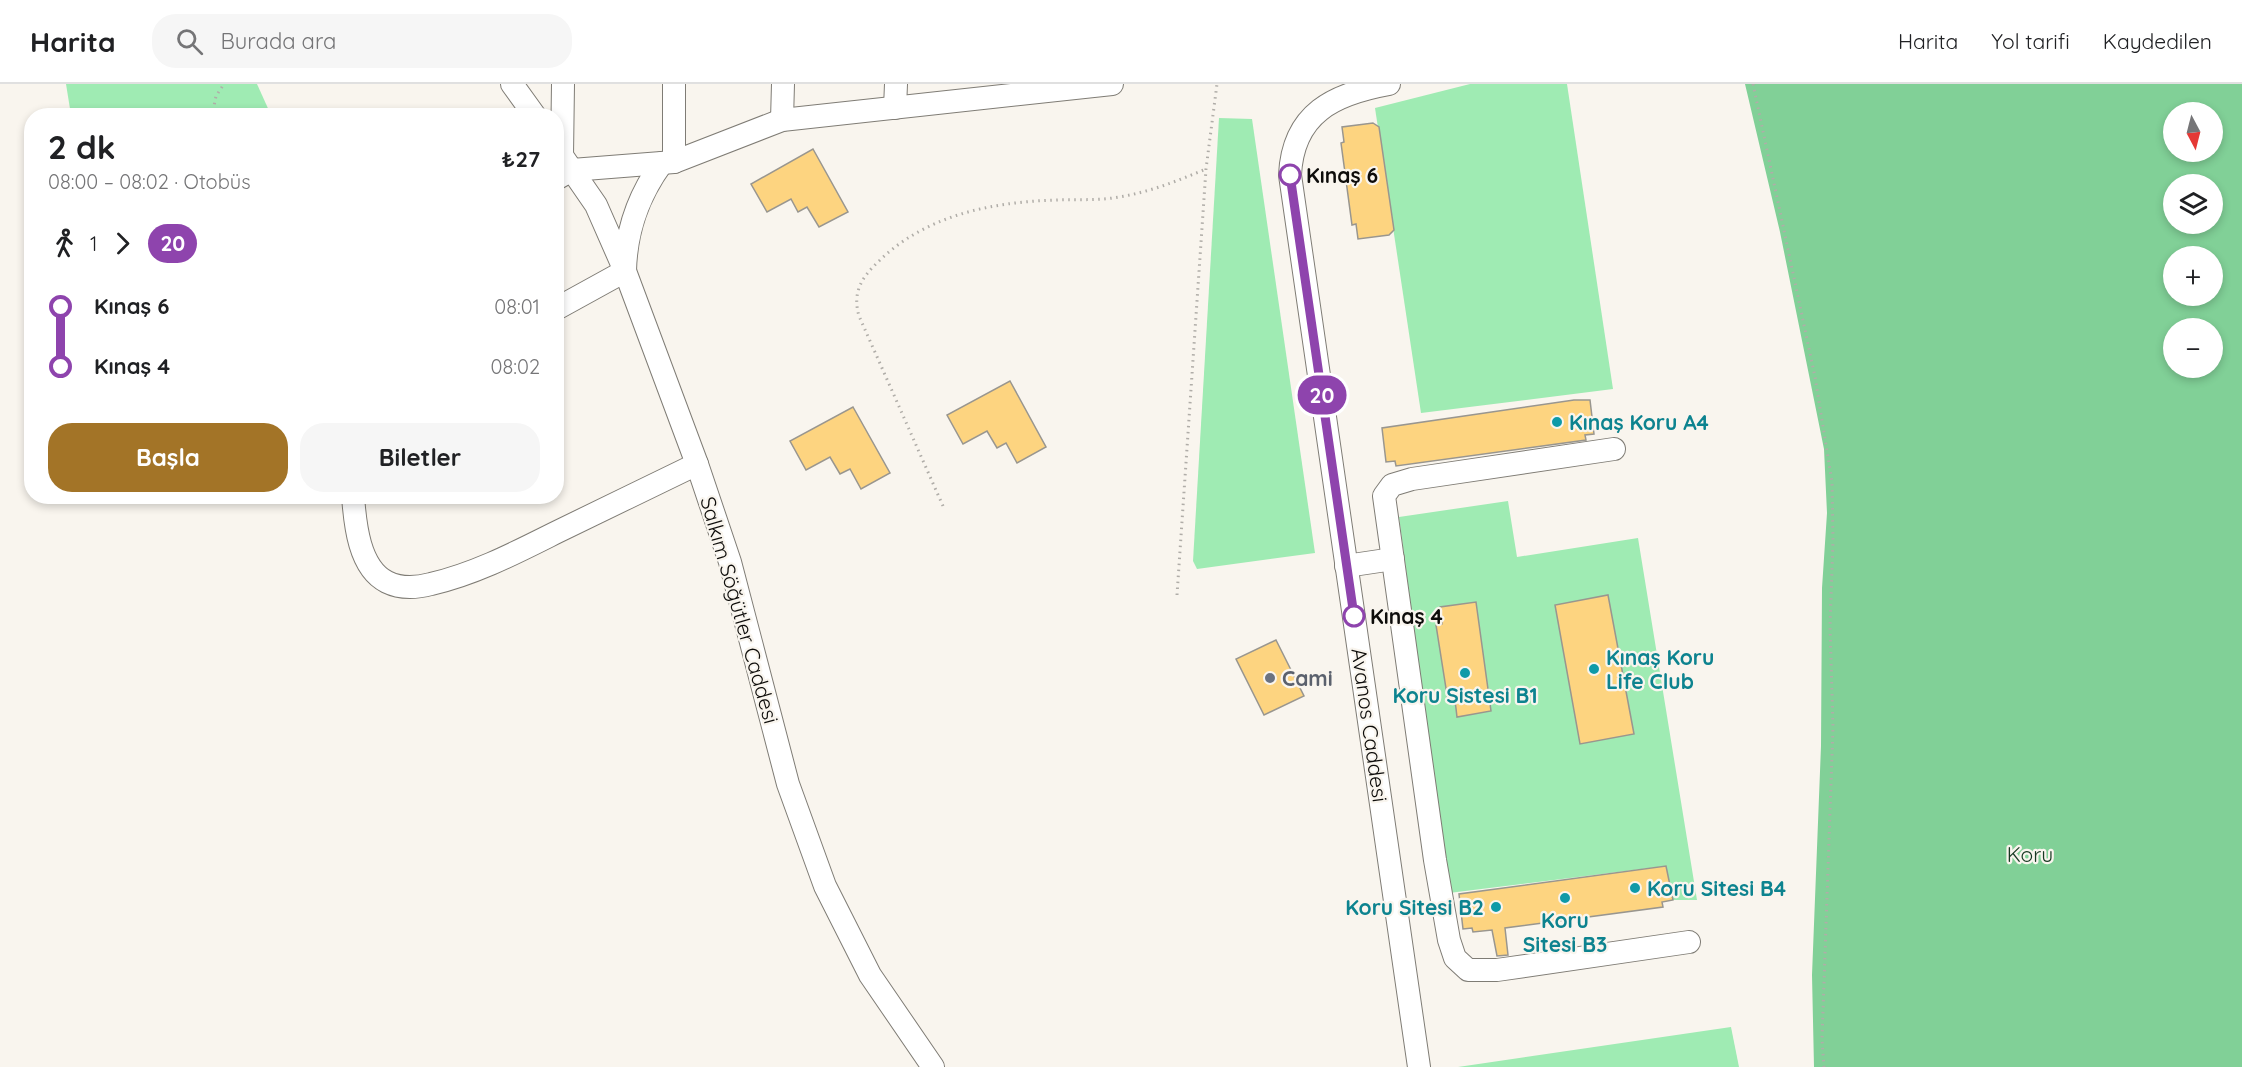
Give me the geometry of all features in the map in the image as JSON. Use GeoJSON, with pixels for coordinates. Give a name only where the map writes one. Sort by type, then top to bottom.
{"type":"FeatureCollection","features":[{"type":"Feature","properties":{"kind":"street"},"geometry":{"type":"LineString","coordinates":[[512,84],[529,108]]}},
{"type":"Feature","properties":{"kind":"street"},"geometry":{"type":"LineString","coordinates":[[563,84],[563,108]]}},
{"type":"Feature","properties":{"kind":"street"},"geometry":{"type":"LineString","coordinates":[[564,305],[625,271],[627,241],[634,212],[641,195],[668,162],[674,84]]}},
{"type":"Feature","properties":{"kind":"street"},"geometry":{"type":"LineString","coordinates":[[782,120],[783,84]]}},
{"type":"Feature","properties":{"kind":"street"},"geometry":{"type":"LineString","coordinates":[[896,84],[896,108]]}},
{"type":"Feature","properties":{"kind":"street"},"geometry":{"type":"LineString","coordinates":[[564,163],[668,162],[782,120],[896,108],[1004,90],[1112,84]]}},
{"type":"Feature","properties":{"kind":"street"},"geometry":{"type":"LineString","coordinates":[[1323,106],[1327,84]]}},
{"type":"Feature","properties":{"kind":"street","name":"Avanos Caddesi"},"geometry":{"type":"LineString","coordinates":[[1389,84],[1346,94],[1323,106],[1299,135],[1291,161],[1290,175],[1419,1067]]}},
{"type":"Feature","properties":{"kind":"street","name":"Salkım Söğütler Caddesi"},"geometry":{"type":"LineString","coordinates":[[564,166],[596,206],[625,271],[696,464],[730,562],[788,784],[806,839],[858,954],[890,1007],[933,1067]]}},
{"type":"Feature","properties":{"kind":"street"},"geometry":{"type":"LineString","coordinates":[[1614,449],[1412,479],[1392,485],[1384,496],[1435,860],[1449,940],[1455,958],[1468,970],[1497,970],[1689,942]]}},
{"type":"Feature","properties":{"kind":"street"},"geometry":{"type":"LineString","coordinates":[[354,504],[355,520],[368,566],[387,582],[397,586],[418,586],[444,580],[505,558],[696,464]]}},
{"type":"Feature","properties":{"kind":"street"},"geometry":{"type":"LineString","coordinates":[[1346,566],[1393,559]]}},
{"type":"Feature","properties":{"kind":"path"},"geometry":{"type":"LineString","coordinates":[[214,108],[216,96],[224,84]]}},
{"type":"Feature","properties":{"kind":"path"},"geometry":{"type":"LineString","coordinates":[[1178,595],[1206,169],[1217,84]]}},
{"type":"Feature","properties":{"kind":"path"},"geometry":{"type":"LineString","coordinates":[[1753,84],[1815,377],[1832,482],[1833,541],[1830,626],[1833,727],[1822,1039],[1824,1067]]}},
{"type":"Feature","properties":{"kind":"path"},"geometry":{"type":"LineString","coordinates":[[943,506],[859,316],[856,297],[863,277],[884,256],[914,234],[970,211],[1033,201],[1117,198],[1162,187],[1206,169]]}},
{"type":"Feature","properties":{"kind":"green space"},"geometry":{"type":"Polygon","coordinates":[[[66,84],[257,84],[268,108],[70,108],[66,84]]]}},
{"type":"Feature","properties":{"kind":"green space"},"geometry":{"type":"Polygon","coordinates":[[[1470,84],[1567,84],[1613,389],[1421,413],[1375,108],[1470,84]]]}},
{"type":"Feature","properties":{"kind":"green space","name":"Koru"},"geometry":{"type":"Polygon","coordinates":[[[1745,84],[2242,84],[2242,1067],[1814,1067],[1812,975],[1821,746],[1822,588],[1827,513],[1824,449],[1780,232],[1745,84]]]}},
{"type":"Feature","properties":{"kind":"green space"},"geometry":{"type":"Polygon","coordinates":[[[1219,118],[1252,119],[1315,553],[1197,569],[1193,561],[1219,118]]]}},
{"type":"Feature","properties":{"kind":"green space"},"geometry":{"type":"Polygon","coordinates":[[[1508,501],[1517,557],[1638,538],[1697,900],[1673,900],[1666,866],[1449,893],[1399,517],[1508,501]]]}},
{"type":"Feature","properties":{"kind":"green space"},"geometry":{"type":"Polygon","coordinates":[[[1731,1027],[1739,1067],[1458,1067],[1731,1027]]]}},
{"type":"Feature","properties":{"kind":"building"},"geometry":{"type":"Polygon","coordinates":[[[1373,123],[1379,127],[1394,230],[1389,235],[1358,239],[1356,224],[1352,225],[1341,143],[1344,142],[1342,127],[1373,123]]]}},
{"type":"Feature","properties":{"kind":"building"},"geometry":{"type":"Polygon","coordinates":[[[813,149],[848,212],[819,227],[807,207],[798,212],[791,199],[767,212],[751,184],[813,149]]]}},
{"type":"Feature","properties":{"kind":"building"},"geometry":{"type":"Polygon","coordinates":[[[1010,381],[1046,447],[1017,463],[1006,443],[997,448],[987,431],[963,444],[947,415],[1010,381]]]}},
{"type":"Feature","properties":{"kind":"building"},"geometry":{"type":"Polygon","coordinates":[[[1574,400],[1590,400],[1594,434],[1585,435],[1586,440],[1396,466],[1395,461],[1386,462],[1382,428],[1574,400]]]}},
{"type":"Feature","properties":{"kind":"building"},"geometry":{"type":"Polygon","coordinates":[[[853,407],[890,473],[861,489],[850,469],[840,474],[830,457],[806,470],[790,441],[853,407]]]}},
{"type":"Feature","properties":{"kind":"building","name":"Kınaş Koru Life Club"},"geometry":{"type":"Polygon","coordinates":[[[1608,595],[1634,734],[1580,744],[1555,605],[1608,595]]]}},
{"type":"Feature","properties":{"kind":"building","name":"Koru Sistesi B1"},"geometry":{"type":"Polygon","coordinates":[[[1476,602],[1491,711],[1457,717],[1455,700],[1448,701],[1436,625],[1442,624],[1440,607],[1476,602]]]}},
{"type":"Feature","properties":{"kind":"building","name":"Cami"},"geometry":{"type":"Polygon","coordinates":[[[1276,640],[1304,696],[1264,715],[1236,659],[1276,640]]]}},
{"type":"Feature","properties":{"kind":"building"},"geometry":{"type":"Polygon","coordinates":[[[1666,866],[1673,900],[1662,902],[1663,907],[1505,928],[1508,955],[1497,956],[1492,930],[1473,932],[1472,928],[1463,929],[1459,894],[1666,866]]]}},
{"type":"Feature","properties":{"kind":"bus line","name":"20"},"geometry":{"type":"LineString","coordinates":[[1290,175],[1354,616]]}},
{"type":"Feature","properties":{"kind":"place","name":"Kınaş 6"},"geometry":{"type":"Point","coordinates":[1290,175]}},
{"type":"Feature","properties":{"kind":"place","name":"Kınaş Koru A4"},"geometry":{"type":"Point","coordinates":[1557,422]}},
{"type":"Feature","properties":{"kind":"place","name":"Kınaş 4"},"geometry":{"type":"Point","coordinates":[1354,616]}},
{"type":"Feature","properties":{"kind":"place","name":"Kınaş Koru Life Club"},"geometry":{"type":"Point","coordinates":[1594,669]}},
{"type":"Feature","properties":{"kind":"place","name":"Koru Sistesi B1"},"geometry":{"type":"Point","coordinates":[1465,673]}},
{"type":"Feature","properties":{"kind":"place","name":"Cami"},"geometry":{"type":"Point","coordinates":[1270,678]}},
{"type":"Feature","properties":{"kind":"place","name":"Koru Sitesi B4"},"geometry":{"type":"Point","coordinates":[1635,888]}},
{"type":"Feature","properties":{"kind":"place","name":"Koru Sitesi B3"},"geometry":{"type":"Point","coordinates":[1565,898]}},
{"type":"Feature","properties":{"kind":"place","name":"Koru Sitesi B2"},"geometry":{"type":"Point","coordinates":[1496,907]}}]}
